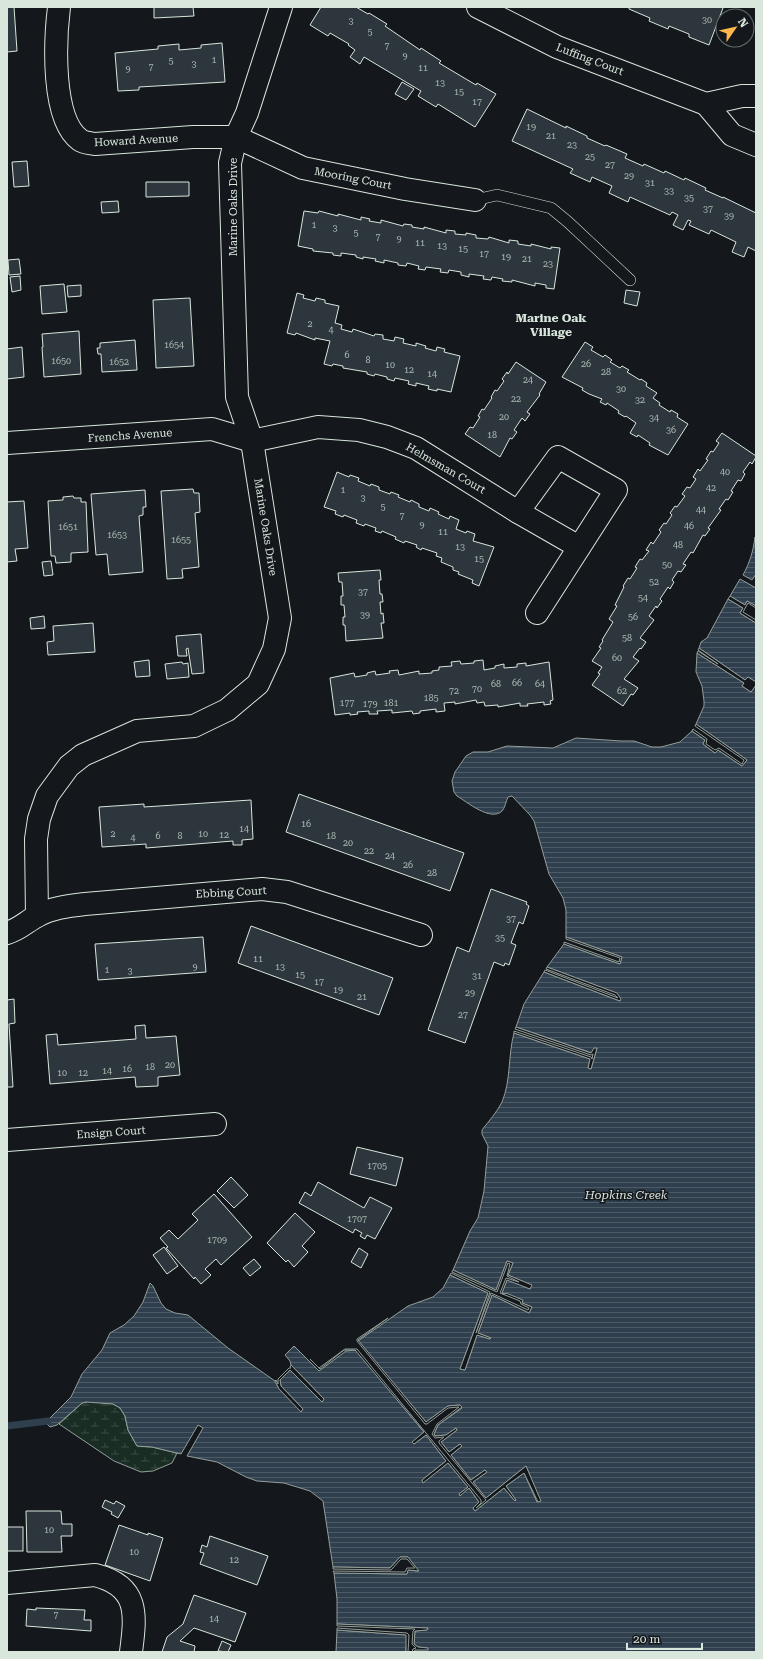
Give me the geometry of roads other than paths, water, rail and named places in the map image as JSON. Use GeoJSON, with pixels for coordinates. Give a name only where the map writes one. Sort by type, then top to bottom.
{"type":"FeatureCollection","features":[{"type":"Feature","properties":{"kind":"street","name":"Howard Avenue"},"geometry":{"type":"LineString","coordinates":[[59,7],[56,32],[57,90],[68,127],[81,141],[95,144],[193,137],[236,136]]}},
{"type":"Feature","properties":{"kind":"street","name":"Marine Oaks Drive"},"geometry":{"type":"LineString","coordinates":[[37,916],[36,839],[39,819],[46,796],[68,766],[83,755],[137,731],[194,726],[227,710],[258,684],[274,649],[280,618],[252,441],[238,397],[237,388],[230,163],[236,136],[247,113],[281,7]]}},
{"type":"Feature","properties":{"kind":"street","name":"Luffing Court"},"geometry":{"type":"LineString","coordinates":[[478,7],[557,47],[706,104],[732,135],[756,145]]}},
{"type":"Feature","properties":{"kind":"street"},"geometry":{"type":"LineString","coordinates":[[706,104],[742,96],[756,96]]}},
{"type":"Feature","properties":{"kind":"street","name":"Mooring Court"},"geometry":{"type":"LineString","coordinates":[[236,136],[303,168],[475,200]]}},
{"type":"Feature","properties":{"kind":"street","name":"Helmsman Court"},"geometry":{"type":"LineString","coordinates":[[252,441],[318,427],[359,430],[387,437],[416,448],[518,512],[579,547]]}},
{"type":"Feature","properties":{"kind":"street","name":"Frenchs Avenue"},"geometry":{"type":"LineString","coordinates":[[7,443],[212,429],[252,441]]}},
{"type":"Feature","properties":{"kind":"street"},"geometry":{"type":"LineString","coordinates":[[518,512],[558,457],[616,490],[537,613]]}},
{"type":"Feature","properties":{"kind":"street","name":"Ebbing Court"},"geometry":{"type":"LineString","coordinates":[[7,933],[21,928],[37,916],[62,907],[262,889],[287,892],[421,935]]}},
{"type":"Feature","properties":{"kind":"street","name":"Ensign Court"},"geometry":{"type":"LineString","coordinates":[[7,1140],[215,1124]]}},
{"type":"Feature","properties":{"kind":"street"},"geometry":{"type":"LineString","coordinates":[[7,1583],[95,1575],[108,1578],[118,1583],[132,1604],[135,1622],[131,1652]]}},
{"type":"Feature","properties":{"kind":"lane"},"geometry":{"type":"LineString","coordinates":[[475,200],[497,195],[551,208],[630,280]]}},
{"type":"Feature","properties":{"kind":"water"},"geometry":{"type":"Polygon","coordinates":[[[755,537],[756,574],[752,580],[743,575],[751,557],[755,537]]]}},
{"type":"Feature","properties":{"kind":"water"},"geometry":{"type":"Polygon","coordinates":[[[740,579],[756,588],[756,606],[747,601],[745,605],[730,596],[740,579]]]}},
{"type":"Feature","properties":{"kind":"water"},"geometry":{"type":"Polygon","coordinates":[[[728,599],[743,608],[740,613],[756,623],[756,682],[748,677],[745,680],[699,648],[701,642],[707,638],[728,599]]]}},
{"type":"Feature","properties":{"kind":"water","name":"Hopkins Creek"},"geometry":{"type":"Polygon","coordinates":[[[697,653],[744,683],[742,686],[751,692],[756,685],[756,1652],[414,1652],[414,1650],[427,1648],[418,1647],[414,1644],[415,1631],[427,1630],[428,1628],[337,1624],[337,1599],[334,1573],[407,1574],[407,1570],[418,1571],[408,1557],[400,1557],[390,1568],[333,1567],[323,1501],[310,1491],[284,1483],[257,1481],[217,1462],[187,1456],[203,1428],[198,1425],[181,1454],[152,1447],[137,1446],[128,1430],[125,1416],[120,1408],[113,1404],[86,1402],[82,1403],[57,1425],[50,1427],[47,1424],[48,1420],[71,1397],[82,1374],[102,1350],[110,1333],[124,1325],[134,1316],[143,1302],[150,1283],[166,1309],[175,1313],[188,1315],[228,1348],[275,1381],[279,1389],[301,1411],[303,1409],[281,1386],[280,1380],[290,1370],[322,1402],[324,1399],[291,1365],[290,1361],[285,1355],[294,1346],[319,1371],[346,1351],[356,1350],[424,1432],[413,1442],[414,1444],[426,1435],[446,1461],[422,1480],[423,1482],[448,1463],[468,1487],[459,1494],[460,1495],[469,1488],[479,1502],[473,1508],[475,1511],[504,1488],[515,1501],[516,1500],[506,1486],[524,1473],[537,1502],[540,1501],[526,1466],[486,1498],[473,1482],[487,1472],[485,1470],[471,1480],[451,1455],[462,1446],[460,1444],[449,1452],[441,1442],[457,1430],[456,1428],[446,1435],[435,1436],[434,1434],[438,1425],[462,1408],[460,1405],[448,1406],[426,1422],[358,1341],[408,1306],[433,1297],[443,1288],[450,1275],[488,1293],[460,1369],[465,1370],[477,1335],[491,1338],[478,1333],[492,1295],[529,1313],[532,1307],[522,1303],[522,1300],[502,1293],[507,1279],[530,1289],[531,1285],[508,1275],[513,1263],[507,1261],[496,1290],[453,1270],[470,1231],[478,1218],[484,1191],[488,1146],[482,1134],[482,1130],[498,1109],[505,1094],[514,1033],[590,1059],[588,1068],[591,1069],[597,1048],[592,1053],[516,1027],[524,1004],[544,972],[620,1001],[616,993],[547,967],[564,944],[620,964],[622,957],[566,937],[566,910],[563,898],[549,874],[534,821],[530,815],[512,796],[508,797],[503,810],[497,814],[486,813],[479,810],[457,796],[454,792],[452,781],[455,772],[466,756],[473,752],[488,752],[507,746],[553,748],[576,738],[634,741],[652,747],[661,747],[680,742],[692,731],[705,740],[703,744],[715,753],[718,750],[742,766],[747,760],[696,724],[704,706],[702,686],[696,672],[697,653]]]}},
{"type":"Feature","properties":{"kind":"water"},"geometry":{"type":"Polygon","coordinates":[[[337,1630],[407,1635],[406,1652],[336,1652],[337,1630]]]}},
{"type":"Feature","properties":{"kind":"waterway"},"geometry":{"type":"LineString","coordinates":[[7,1426],[48,1421]]}},
{"type":"Feature","properties":{"kind":"district","name":"Marine Oak Village"},"geometry":{"type":"Point","coordinates":[551,325]}}]}
